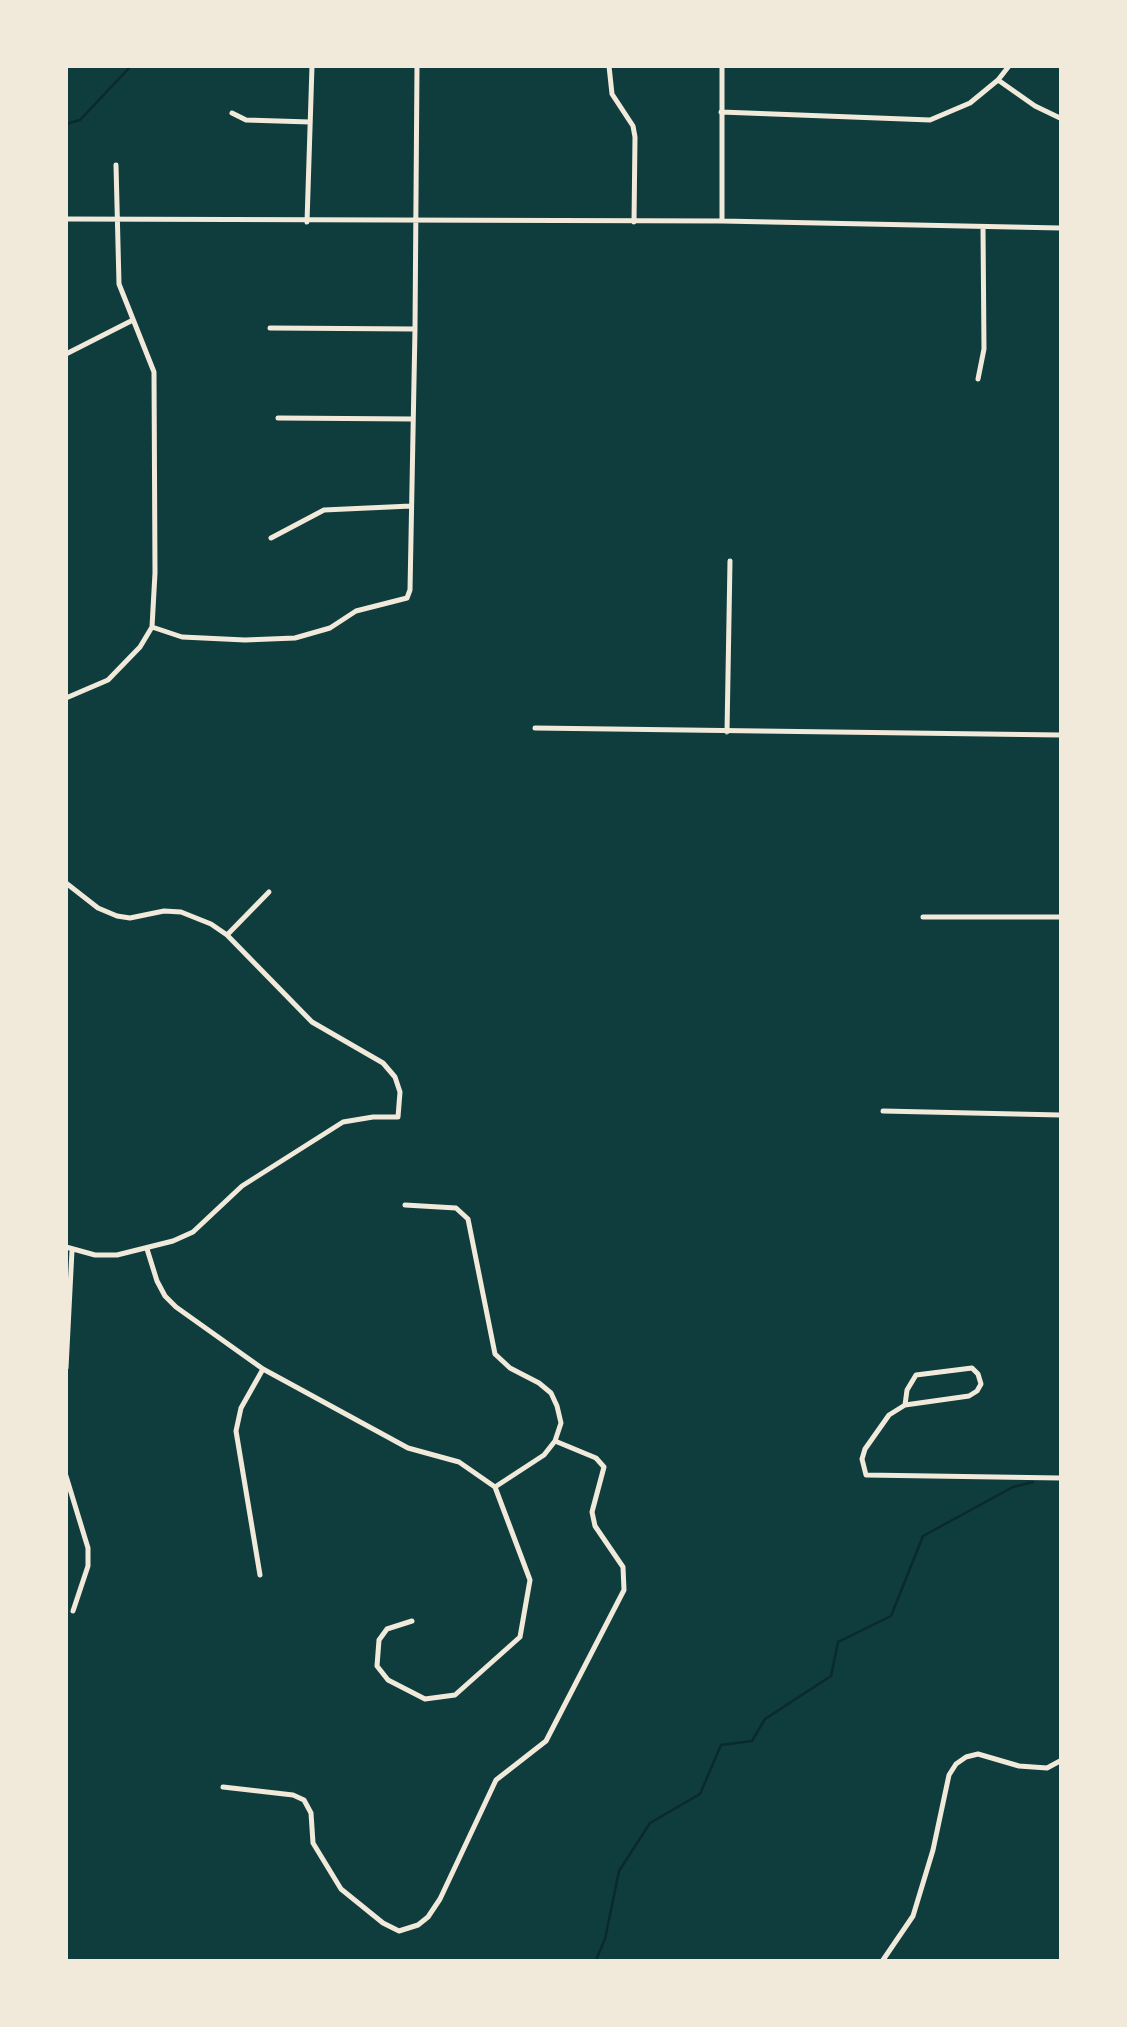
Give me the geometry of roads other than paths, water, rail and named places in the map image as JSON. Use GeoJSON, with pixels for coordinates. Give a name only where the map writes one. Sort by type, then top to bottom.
{"type":"FeatureCollection","features":[{"type":"Feature","properties":{"kind":"street"},"geometry":{"type":"LineString","coordinates":[[307,222],[312,66]]}},
{"type":"Feature","properties":{"kind":"street"},"geometry":{"type":"LineString","coordinates":[[152,626],[182,637],[245,640],[295,638],[330,628],[356,611],[407,598],[410,590],[415,329],[417,66]]}},
{"type":"Feature","properties":{"kind":"street"},"geometry":{"type":"LineString","coordinates":[[609,66],[612,94],[632,126],[635,137],[634,222]]}},
{"type":"Feature","properties":{"kind":"street"},"geometry":{"type":"LineString","coordinates":[[722,66],[722,221]]}},
{"type":"Feature","properties":{"kind":"street"},"geometry":{"type":"LineString","coordinates":[[721,112],[930,120],[970,103],[998,80],[1009,66]]}},
{"type":"Feature","properties":{"kind":"street"},"geometry":{"type":"LineString","coordinates":[[998,80],[1035,106],[1060,118]]}},
{"type":"Feature","properties":{"kind":"street"},"geometry":{"type":"LineString","coordinates":[[232,113],[246,120],[310,122]]}},
{"type":"Feature","properties":{"kind":"street"},"geometry":{"type":"LineString","coordinates":[[66,698],[108,680],[140,647],[152,626],[155,573],[154,372],[119,284],[116,165]]}},
{"type":"Feature","properties":{"kind":"street"},"geometry":{"type":"LineString","coordinates":[[66,219],[307,222],[722,221],[1060,228]]}},
{"type":"Feature","properties":{"kind":"street"},"geometry":{"type":"LineString","coordinates":[[978,379],[984,349],[983,227]]}},
{"type":"Feature","properties":{"kind":"street"},"geometry":{"type":"LineString","coordinates":[[66,354],[133,320]]}},
{"type":"Feature","properties":{"kind":"street"},"geometry":{"type":"LineString","coordinates":[[270,328],[415,329]]}},
{"type":"Feature","properties":{"kind":"street"},"geometry":{"type":"LineString","coordinates":[[278,418],[413,419]]}},
{"type":"Feature","properties":{"kind":"street"},"geometry":{"type":"LineString","coordinates":[[271,538],[324,510],[411,506]]}},
{"type":"Feature","properties":{"kind":"street"},"geometry":{"type":"LineString","coordinates":[[727,732],[730,561]]}},
{"type":"Feature","properties":{"kind":"street"},"geometry":{"type":"LineString","coordinates":[[535,728],[1060,735]]}},
{"type":"Feature","properties":{"kind":"street"},"geometry":{"type":"LineString","coordinates":[[66,883],[98,908],[117,916],[130,918],[181,912],[198,918],[227,935],[312,1022],[383,1063],[395,1077],[400,1092],[398,1117],[373,1117],[343,1122],[242,1186],[193,1233],[147,1249],[117,1255],[69,1249],[66,1368]]}},
{"type":"Feature","properties":{"kind":"street"},"geometry":{"type":"LineString","coordinates":[[227,935],[269,892]]}},
{"type":"Feature","properties":{"kind":"street"},"geometry":{"type":"LineString","coordinates":[[923,917],[1060,917]]}},
{"type":"Feature","properties":{"kind":"street"},"geometry":{"type":"LineString","coordinates":[[883,1111],[1060,1115]]}},
{"type":"Feature","properties":{"kind":"street"},"geometry":{"type":"LineString","coordinates":[[405,1205],[456,1208],[468,1219],[492,1348],[500,1361],[551,1393],[561,1423],[555,1441],[544,1455],[495,1487]]}},
{"type":"Feature","properties":{"kind":"street"},"geometry":{"type":"LineString","coordinates":[[147,1249],[165,1296],[176,1307],[263,1368],[408,1448],[459,1462],[495,1487],[530,1580],[520,1637],[455,1695],[425,1699],[388,1680],[377,1665],[379,1640],[387,1629],[412,1622]]}},
{"type":"Feature","properties":{"kind":"street"},"geometry":{"type":"LineString","coordinates":[[260,1575],[236,1431],[241,1408],[263,1368]]}},
{"type":"Feature","properties":{"kind":"street"},"geometry":{"type":"LineString","coordinates":[[905,1405],[907,1390],[916,1375],[972,1368],[978,1374],[981,1384],[978,1391],[969,1396],[905,1405],[881,1423],[862,1459],[866,1475],[1060,1478]]}},
{"type":"Feature","properties":{"kind":"street"},"geometry":{"type":"LineString","coordinates":[[223,1787],[293,1795],[304,1800],[311,1813],[313,1843],[341,1889],[374,1916],[399,1931],[418,1926],[428,1917],[440,1899],[496,1780],[546,1741],[624,1590],[624,1567],[594,1526],[592,1513],[604,1468],[596,1458],[555,1441]]}},
{"type":"Feature","properties":{"kind":"street"},"geometry":{"type":"LineString","coordinates":[[66,1476],[88,1548],[88,1566],[73,1611]]}},
{"type":"Feature","properties":{"kind":"street"},"geometry":{"type":"LineString","coordinates":[[883,1961],[913,1916],[933,1850],[949,1775],[956,1764],[966,1757],[978,1754],[1019,1766],[1047,1768],[1060,1762]]}},
{"type":"Feature","properties":{"kind":"waterway"},"geometry":{"type":"LineString","coordinates":[[66,124],[80,120],[131,66]]}},
{"type":"Feature","properties":{"kind":"waterway"},"geometry":{"type":"LineString","coordinates":[[596,1960],[605,1939],[619,1871],[650,1823],[700,1794],[721,1745],[752,1741],[765,1719],[831,1676],[838,1642],[891,1616],[923,1536],[1013,1487],[1033,1482]]}}]}
